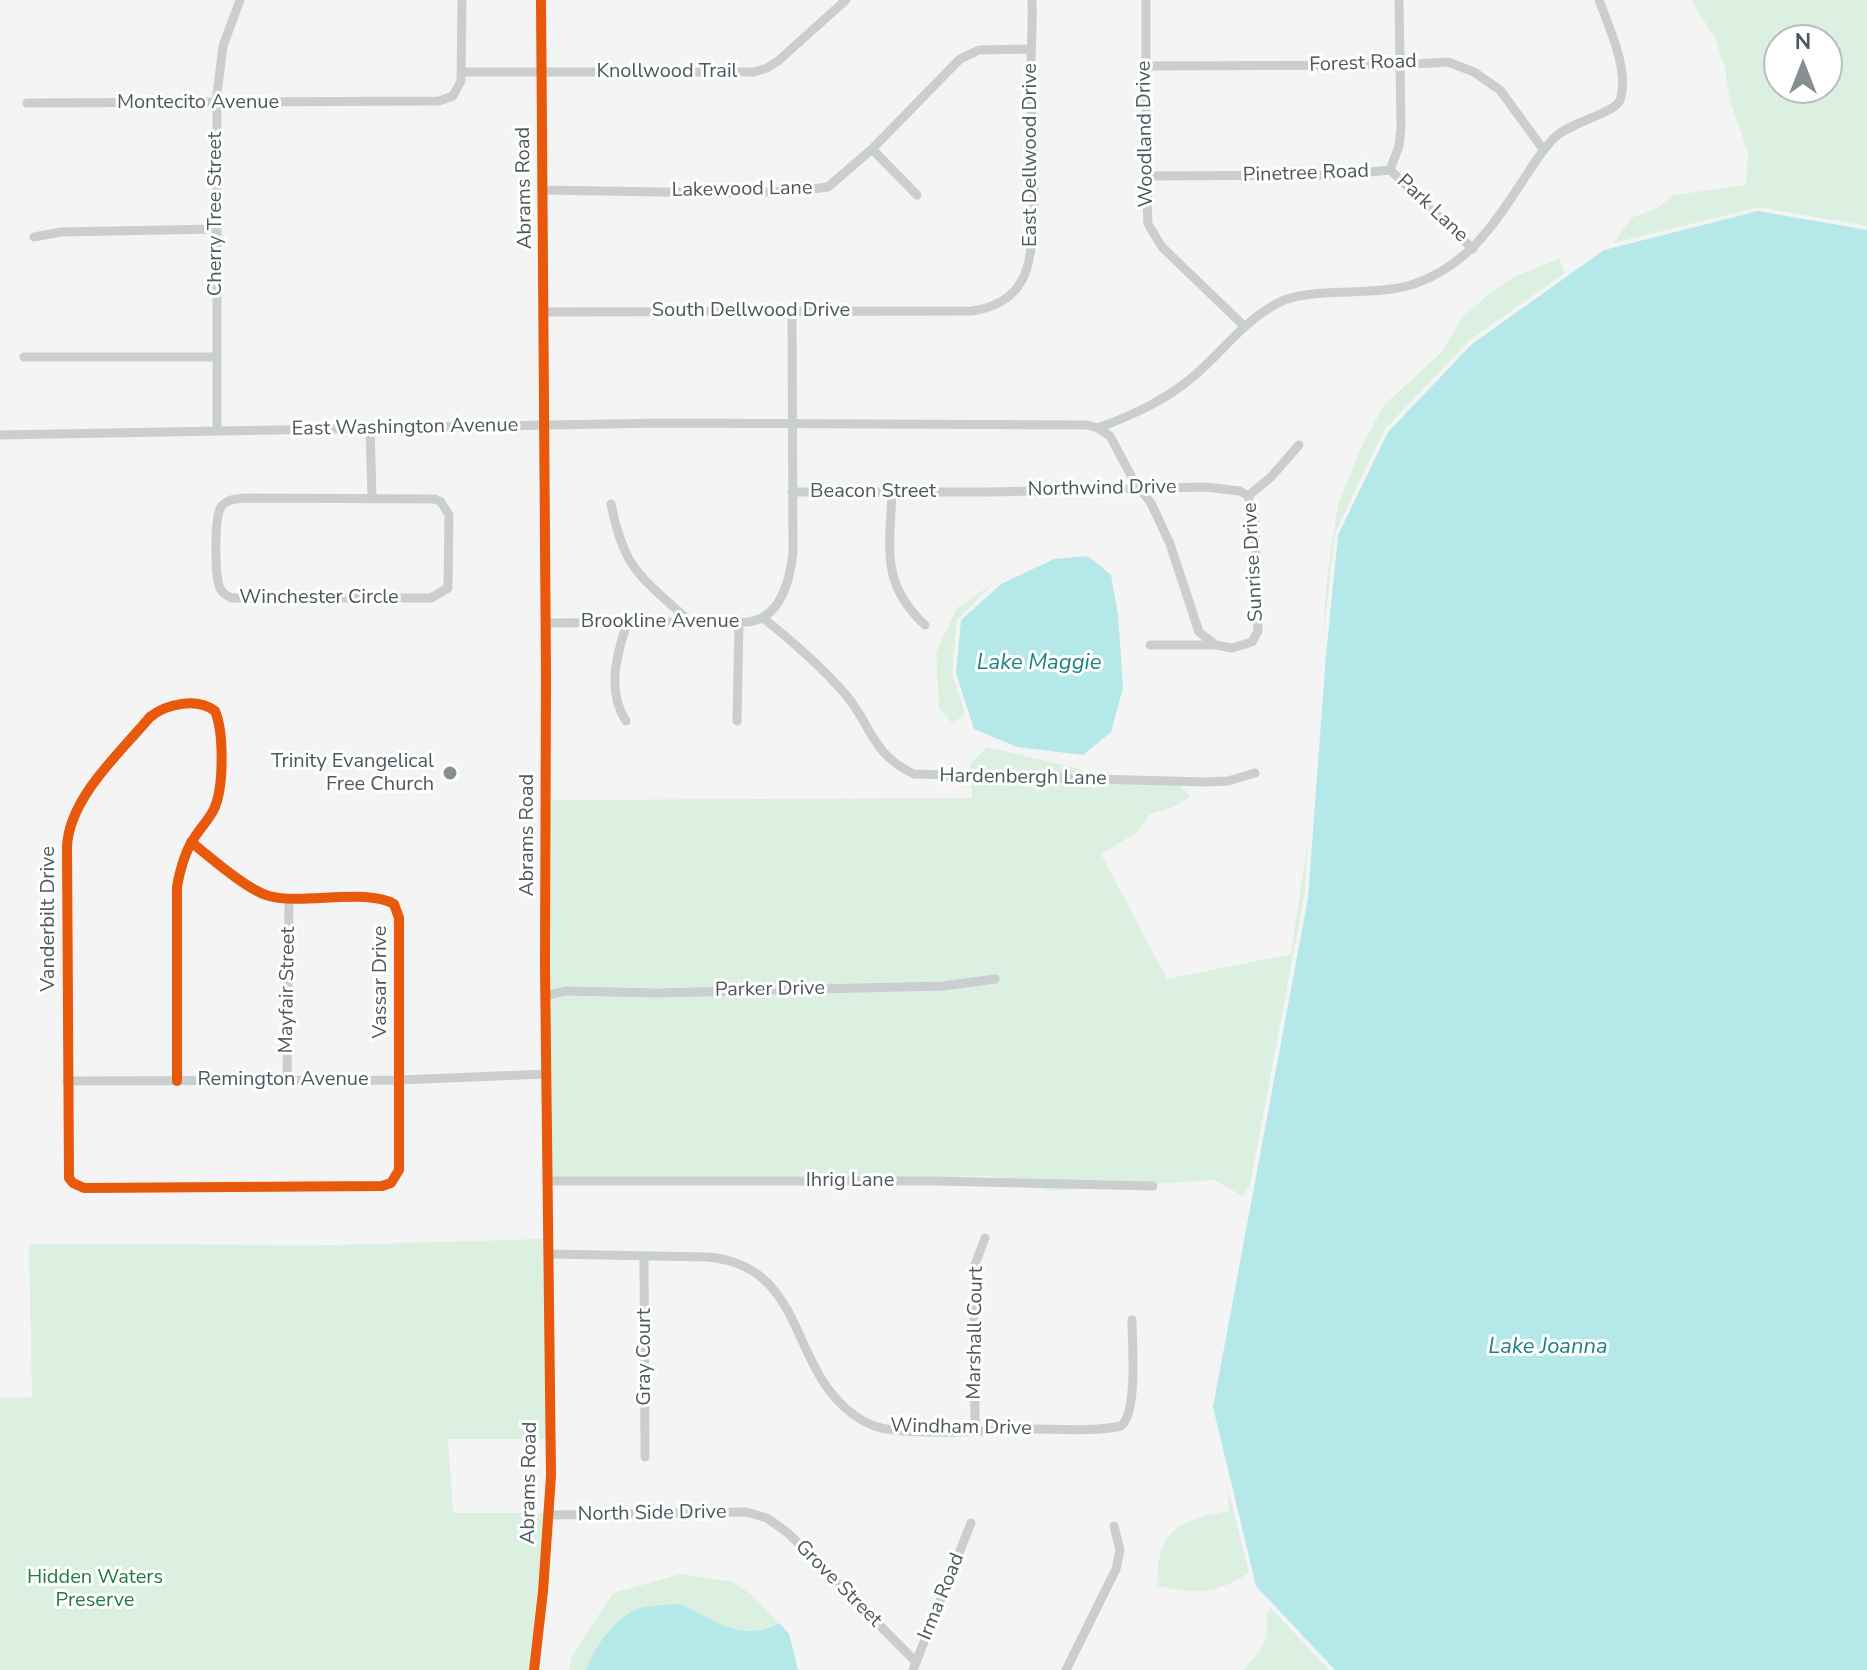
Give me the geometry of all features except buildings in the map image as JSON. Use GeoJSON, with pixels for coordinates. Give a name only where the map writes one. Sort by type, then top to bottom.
{"type":"FeatureCollection","features":[{"type":"Feature","properties":{"kind":"street","name":"Cherry Tree Street"},"geometry":{"type":"LineString","coordinates":[[217,431],[216,104],[223,46],[240,0]]}},
{"type":"Feature","properties":{"kind":"street"},"geometry":{"type":"LineString","coordinates":[[462,0],[462,72]]}},
{"type":"Feature","properties":{"kind":"street","name":"Abrams Road"},"geometry":{"type":"LineString","coordinates":[[534,1670],[550,1515],[541,0]]}},
{"type":"Feature","properties":{"kind":"street","name":"Knollwood Trail"},"geometry":{"type":"LineString","coordinates":[[462,72],[679,74],[761,71],[797,46],[846,0]]}},
{"type":"Feature","properties":{"kind":"street","name":"East Dellwood Drive"},"geometry":{"type":"LineString","coordinates":[[957,311],[994,306],[1016,289],[1028,268],[1033,199],[1032,0]]}},
{"type":"Feature","properties":{"kind":"street","name":"Woodland Drive"},"geometry":{"type":"LineString","coordinates":[[1146,0],[1146,211],[1152,233],[1176,261],[1244,326]]}},
{"type":"Feature","properties":{"kind":"street","name":"Pinetree Road"},"geometry":{"type":"LineString","coordinates":[[1146,176],[1323,175],[1390,170],[1400,136],[1399,0]]}},
{"type":"Feature","properties":{"kind":"street"},"geometry":{"type":"LineString","coordinates":[[1098,428],[1172,393],[1244,326],[1276,303],[1292,298],[1393,290],[1452,266],[1473,249],[1516,192],[1543,149],[1570,126],[1616,107],[1623,90],[1623,78],[1599,0]]}},
{"type":"Feature","properties":{"kind":"street","name":"Lakewood Lane"},"geometry":{"type":"LineString","coordinates":[[542,190],[721,193],[819,189],[834,184],[872,149],[960,59],[979,50],[1031,49]]}},
{"type":"Feature","properties":{"kind":"street","name":"Forest Road"},"geometry":{"type":"LineString","coordinates":[[1145,66],[1448,62],[1474,72],[1500,90],[1543,149]]}},
{"type":"Feature","properties":{"kind":"street","name":"Montecito Avenue"},"geometry":{"type":"LineString","coordinates":[[27,103],[216,104],[447,99],[457,91],[462,72]]}},
{"type":"Feature","properties":{"kind":"street"},"geometry":{"type":"LineString","coordinates":[[872,149],[917,195]]}},
{"type":"Feature","properties":{"kind":"street","name":"Park Lane"},"geometry":{"type":"LineString","coordinates":[[1390,170],[1473,249]]}},
{"type":"Feature","properties":{"kind":"street"},"geometry":{"type":"LineString","coordinates":[[34,237],[61,232],[215,229]]}},
{"type":"Feature","properties":{"kind":"street","name":"Brookline Avenue"},"geometry":{"type":"LineString","coordinates":[[545,623],[739,622],[763,618],[782,596],[791,570],[794,534],[792,311]]}},
{"type":"Feature","properties":{"kind":"street","name":"South Dellwood Drive"},"geometry":{"type":"LineString","coordinates":[[544,312],[957,311]]}},
{"type":"Feature","properties":{"kind":"street"},"geometry":{"type":"LineString","coordinates":[[24,357],[217,357]]}},
{"type":"Feature","properties":{"kind":"street","name":"East Washington Avenue"},"geometry":{"type":"LineString","coordinates":[[0,435],[662,423],[1070,424],[1098,428]]}},
{"type":"Feature","properties":{"kind":"street"},"geometry":{"type":"LineString","coordinates":[[370,428],[372,498]]}},
{"type":"Feature","properties":{"kind":"street"},"geometry":{"type":"LineString","coordinates":[[1098,428],[1110,436],[1160,520],[1199,632],[1216,645]]}},
{"type":"Feature","properties":{"kind":"street","name":"Sunrise Drive"},"geometry":{"type":"LineString","coordinates":[[1216,645],[1232,648],[1245,646],[1258,631],[1255,513],[1248,496],[1271,477],[1299,445]]}},
{"type":"Feature","properties":{"kind":"street","name":"Northwind Drive"},"geometry":{"type":"LineString","coordinates":[[954,492],[1211,487],[1240,491],[1248,496]]}},
{"type":"Feature","properties":{"kind":"street","name":"Beacon Street"},"geometry":{"type":"LineString","coordinates":[[792,492],[954,492]]}},
{"type":"Feature","properties":{"kind":"street"},"geometry":{"type":"LineString","coordinates":[[892,492],[892,575],[902,600],[925,625]]}},
{"type":"Feature","properties":{"kind":"street","name":"Winchester Circle"},"geometry":{"type":"LineString","coordinates":[[245,498],[372,498],[429,498],[441,502],[447,510],[450,527],[449,580],[444,592],[431,598],[243,600],[221,591],[218,585],[218,520],[226,502],[245,498]]}},
{"type":"Feature","properties":{"kind":"street"},"geometry":{"type":"LineString","coordinates":[[611,504],[617,533],[628,561],[643,580],[691,623]]}},
{"type":"Feature","properties":{"kind":"street","name":"Hardenbergh Lane"},"geometry":{"type":"LineString","coordinates":[[763,618],[796,644],[845,694],[885,754],[914,774],[1204,782],[1228,781],[1255,773]]}},
{"type":"Feature","properties":{"kind":"street"},"geometry":{"type":"LineString","coordinates":[[737,721],[739,622]]}},
{"type":"Feature","properties":{"kind":"street"},"geometry":{"type":"LineString","coordinates":[[626,721],[619,708],[615,686],[619,647],[627,623]]}},
{"type":"Feature","properties":{"kind":"street"},"geometry":{"type":"LineString","coordinates":[[1150,645],[1216,645]]}},
{"type":"Feature","properties":{"kind":"street","name":"Vanderbilt Drive"},"geometry":{"type":"LineString","coordinates":[[177,1081],[177,887],[191,842],[209,818],[218,796],[220,722],[209,706],[175,705],[150,717],[82,798],[70,822],[67,846],[69,1178],[78,1186],[382,1186],[391,1183]]}},
{"type":"Feature","properties":{"kind":"street","name":"Vassar Drive"},"geometry":{"type":"LineString","coordinates":[[191,842],[258,892],[289,899],[376,899],[394,904],[399,918],[400,1164],[391,1183]]}},
{"type":"Feature","properties":{"kind":"street","name":"Mayfair Street"},"geometry":{"type":"LineString","coordinates":[[287,1081],[289,899]]}},
{"type":"Feature","properties":{"kind":"street","name":"Parker Drive"},"geometry":{"type":"LineString","coordinates":[[545,996],[565,991],[658,993],[943,986],[995,979]]}},
{"type":"Feature","properties":{"kind":"street","name":"Remington Avenue"},"geometry":{"type":"LineString","coordinates":[[67,1081],[399,1080],[546,1074]]}},
{"type":"Feature","properties":{"kind":"street","name":"Ihrig Lane"},"geometry":{"type":"LineString","coordinates":[[547,1181],[936,1181],[1153,1186]]}},
{"type":"Feature","properties":{"kind":"street","name":"Marshall Court"},"geometry":{"type":"LineString","coordinates":[[975,1430],[974,1267],[985,1238]]}},
{"type":"Feature","properties":{"kind":"street","name":"Windham Drive"},"geometry":{"type":"LineString","coordinates":[[548,1254],[723,1259],[761,1275],[781,1296],[808,1354],[833,1395],[863,1421],[894,1430],[1112,1428],[1122,1425],[1131,1406],[1132,1320]]}},
{"type":"Feature","properties":{"kind":"street","name":"Gray Court"},"geometry":{"type":"LineString","coordinates":[[644,1258],[645,1457]]}},
{"type":"Feature","properties":{"kind":"street","name":"North Side Drive"},"geometry":{"type":"LineString","coordinates":[[550,1515],[755,1514]]}},
{"type":"Feature","properties":{"kind":"street","name":"Grove Street"},"geometry":{"type":"LineString","coordinates":[[755,1514],[767,1518],[788,1533],[914,1666]]}},
{"type":"Feature","properties":{"kind":"street","name":"Irma Road"},"geometry":{"type":"LineString","coordinates":[[914,1666],[971,1523]]}},
{"type":"Feature","properties":{"kind":"street"},"geometry":{"type":"LineString","coordinates":[[1066,1670],[1116,1569],[1120,1550],[1114,1526]]}},
{"type":"Feature","properties":{"kind":"green space"},"geometry":{"type":"Polygon","coordinates":[[[1691,0],[1867,0],[1867,226],[1759,207],[1614,243],[1631,218],[1657,208],[1674,195],[1746,185],[1748,153],[1730,100],[1725,68],[1715,38],[1691,0]]]}},
{"type":"Feature","properties":{"kind":"green space"},"geometry":{"type":"Polygon","coordinates":[[[1559,259],[1565,273],[1470,340],[1384,430],[1335,533],[1323,642],[1327,577],[1338,505],[1362,446],[1384,405],[1443,351],[1461,319],[1489,294],[1514,277],[1559,259]]]}},
{"type":"Feature","properties":{"kind":"green space"},"geometry":{"type":"Polygon","coordinates":[[[994,583],[957,620],[952,673],[965,713],[953,724],[939,709],[936,652],[957,608],[994,583]]]}},
{"type":"Feature","properties":{"kind":"green space"},"geometry":{"type":"Polygon","coordinates":[[[987,747],[1080,769],[1103,780],[1173,776],[1190,797],[1171,808],[1150,814],[1139,831],[1101,854],[1167,979],[1291,954],[1308,839],[1304,898],[1250,1185],[1243,1196],[1214,1180],[1050,1191],[991,1176],[552,1182],[550,800],[972,798],[970,764],[987,747]]]}},
{"type":"Feature","properties":{"kind":"green space","name":"Hidden Waters Preserve"},"geometry":{"type":"Polygon","coordinates":[[[543,1239],[546,1439],[448,1439],[453,1513],[545,1513],[529,1670],[0,1670],[0,1398],[32,1397],[29,1244],[336,1245],[543,1239]]]}},
{"type":"Feature","properties":{"kind":"green space"},"geometry":{"type":"Polygon","coordinates":[[[1227,1485],[1249,1573],[1205,1591],[1158,1586],[1158,1567],[1166,1540],[1184,1524],[1229,1511],[1227,1485]]]}},
{"type":"Feature","properties":{"kind":"green space"},"geometry":{"type":"Polygon","coordinates":[[[681,1574],[733,1582],[752,1595],[779,1623],[766,1629],[740,1630],[680,1604],[591,1657],[586,1670],[569,1670],[572,1656],[613,1593],[681,1574]]]}},
{"type":"Feature","properties":{"kind":"green space"},"geometry":{"type":"Polygon","coordinates":[[[1271,1608],[1329,1670],[1244,1670],[1265,1640],[1266,1616],[1271,1608]]]}},
{"type":"Feature","properties":{"kind":"water","name":"Lake Joanna"},"geometry":{"type":"Polygon","coordinates":[[[1758,211],[1867,230],[1867,1670],[1335,1670],[1256,1586],[1213,1407],[1308,898],[1338,535],[1388,432],[1472,344],[1604,250],[1758,211]]]}},
{"type":"Feature","properties":{"kind":"water","name":"Lake Maggie"},"geometry":{"type":"Polygon","coordinates":[[[1088,556],[1111,575],[1118,614],[1123,688],[1111,732],[1083,755],[1017,747],[974,729],[956,673],[961,620],[1001,584],[1054,559],[1088,556]]]}},
{"type":"Feature","properties":{"kind":"water"},"geometry":{"type":"Polygon","coordinates":[[[680,1604],[740,1630],[766,1629],[779,1623],[789,1634],[798,1670],[586,1670],[605,1636],[627,1614],[645,1607],[680,1604]]]}},
{"type":"Feature","properties":{"kind":"cycle path"},"geometry":{"type":"LineString","coordinates":[[534,1670],[551,1476],[545,965],[541,0]]}},
{"type":"Feature","properties":{"kind":"cycle path"},"geometry":{"type":"LineString","coordinates":[[177,1081],[177,887],[187,851],[190,845],[193,840],[195,836],[214,809],[220,788],[222,760],[215,711],[191,703],[164,709],[150,717],[86,793],[70,828],[67,846],[69,1178],[84,1188],[382,1186],[391,1183],[399,1170],[399,918],[394,904],[368,897],[299,899],[269,896],[240,880],[218,864],[199,848],[191,842]]}},
{"type":"Feature","properties":{"kind":"place","name":"Trinity Evangelical Free Church"},"geometry":{"type":"Point","coordinates":[450,773]}}]}
